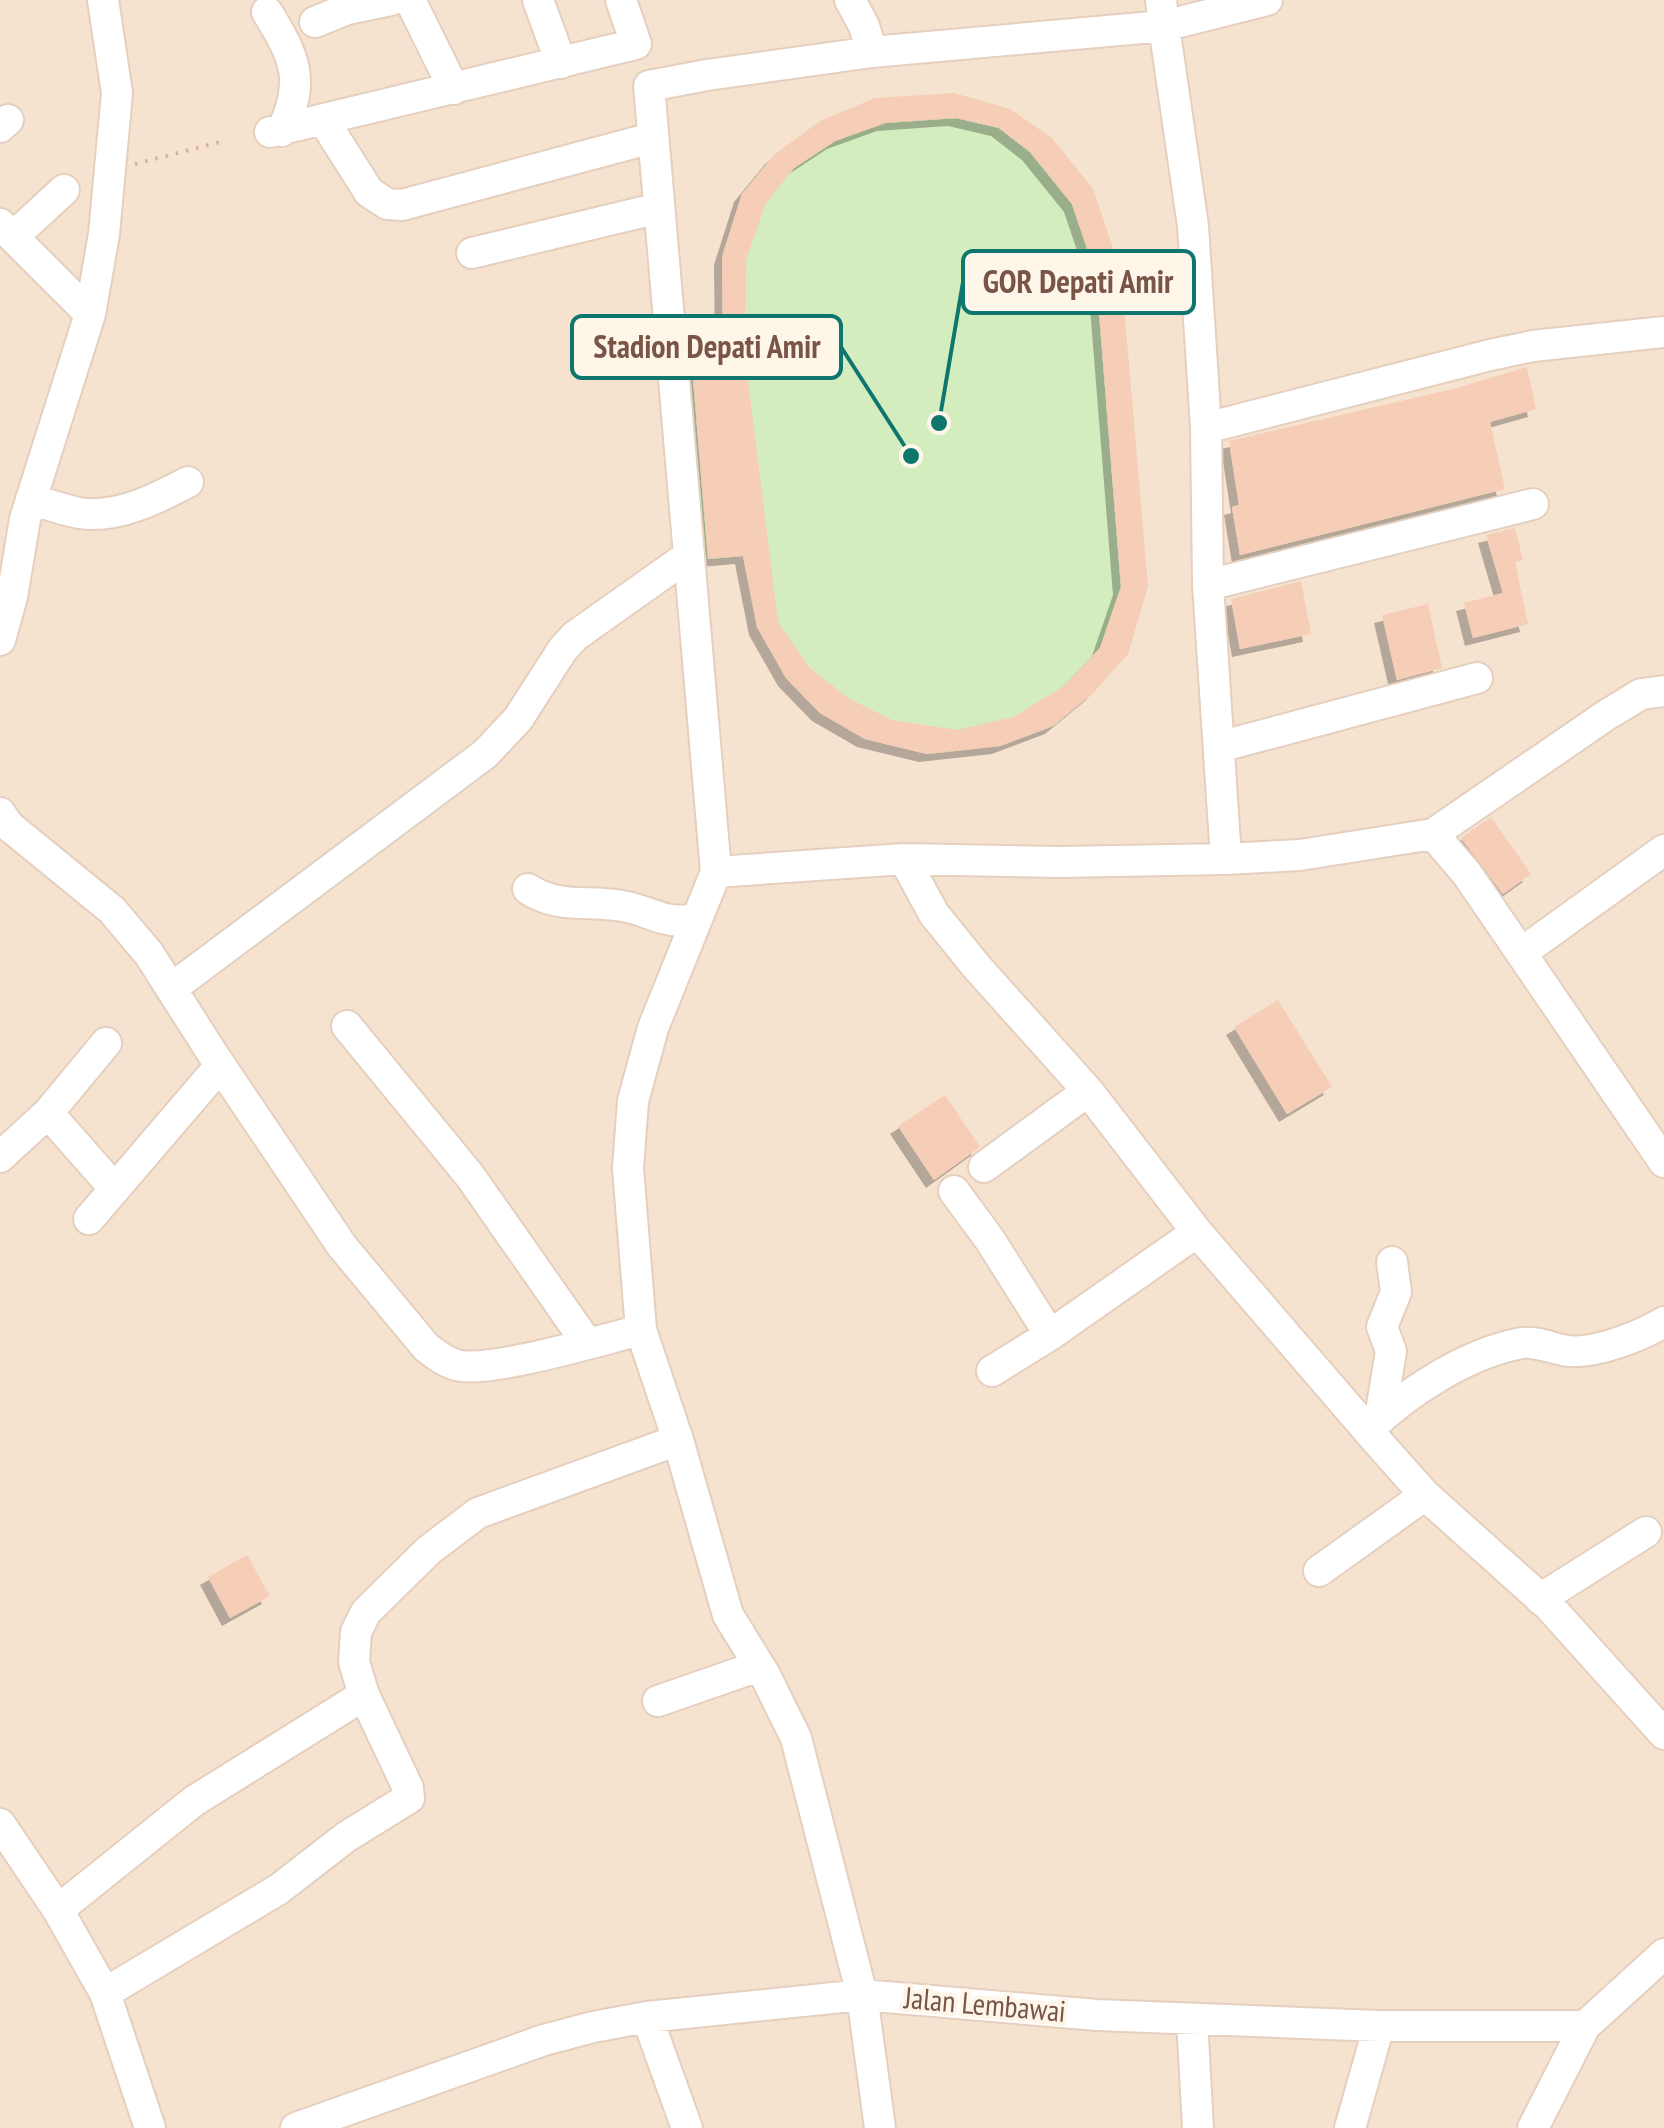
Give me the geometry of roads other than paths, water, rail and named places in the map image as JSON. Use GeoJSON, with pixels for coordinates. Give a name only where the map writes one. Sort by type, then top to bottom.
{"type":"FeatureCollection","features":[{"type":"Feature","properties":{"kind":"street"},"geometry":{"type":"LineString","coordinates":[[0,640],[12,597],[19,509],[90,314],[111,171],[116,93],[103,0]]}},
{"type":"Feature","properties":{"kind":"street"},"geometry":{"type":"LineString","coordinates":[[316,22],[351,4],[391,0]]}},
{"type":"Feature","properties":{"kind":"street"},"geometry":{"type":"LineString","coordinates":[[410,0],[454,89]]}},
{"type":"Feature","properties":{"kind":"street"},"geometry":{"type":"LineString","coordinates":[[538,0],[561,63]]}},
{"type":"Feature","properties":{"kind":"street"},"geometry":{"type":"LineString","coordinates":[[621,0],[649,86],[716,872],[653,1028],[633,1101],[628,1168],[642,1330],[728,1615],[796,1738],[862,1995],[880,2128]]}},
{"type":"Feature","properties":{"kind":"street"},"geometry":{"type":"LineString","coordinates":[[850,0],[872,52]]}},
{"type":"Feature","properties":{"kind":"street"},"geometry":{"type":"LineString","coordinates":[[649,86],[708,74],[1267,0]]}},
{"type":"Feature","properties":{"kind":"street"},"geometry":{"type":"LineString","coordinates":[[268,12],[292,56],[296,74],[297,94],[276,132],[636,44]]}},
{"type":"Feature","properties":{"kind":"street"},"geometry":{"type":"LineString","coordinates":[[1163,13],[1194,226],[1206,428],[1208,585],[1226,859]]}},
{"type":"Feature","properties":{"kind":"street"},"geometry":{"type":"LineString","coordinates":[[324,121],[368,192],[388,204],[418,202],[652,138]]}},
{"type":"Feature","properties":{"kind":"street"},"geometry":{"type":"LineString","coordinates":[[64,190],[7,231],[90,314]]}},
{"type":"Feature","properties":{"kind":"street"},"geometry":{"type":"LineString","coordinates":[[472,253],[659,208]]}},
{"type":"Feature","properties":{"kind":"street"},"geometry":{"type":"LineString","coordinates":[[1206,428],[1490,355],[1534,346],[1664,332]]}},
{"type":"Feature","properties":{"kind":"street"},"geometry":{"type":"LineString","coordinates":[[19,509],[106,513],[160,497],[188,482]]}},
{"type":"Feature","properties":{"kind":"street"},"geometry":{"type":"LineString","coordinates":[[1208,585],[1532,504]]}},
{"type":"Feature","properties":{"kind":"street"},"geometry":{"type":"LineString","coordinates":[[172,988],[485,754],[518,719],[563,648],[575,636],[688,556]]}},
{"type":"Feature","properties":{"kind":"street"},"geometry":{"type":"LineString","coordinates":[[1219,747],[1477,678]]}},
{"type":"Feature","properties":{"kind":"street"},"geometry":{"type":"LineString","coordinates":[[716,872],[904,859],[1226,859],[1300,855],[1433,834],[1640,694],[1664,691]]}},
{"type":"Feature","properties":{"kind":"street"},"geometry":{"type":"LineString","coordinates":[[0,813],[9,826],[112,910],[149,954],[342,1246],[426,1347],[441,1359],[462,1366],[504,1362],[642,1330]]}},
{"type":"Feature","properties":{"kind":"street"},"geometry":{"type":"LineString","coordinates":[[1433,834],[1467,874],[1664,1162]]}},
{"type":"Feature","properties":{"kind":"street"},"geometry":{"type":"LineString","coordinates":[[1520,952],[1664,850]]}},
{"type":"Feature","properties":{"kind":"street"},"geometry":{"type":"LineString","coordinates":[[904,859],[934,914],[1088,1092],[1197,1232],[1374,1424],[1424,1495],[1540,1598],[1664,1734]]}},
{"type":"Feature","properties":{"kind":"street"},"geometry":{"type":"LineString","coordinates":[[528,889],[555,902],[625,906],[673,923],[695,920]]}},
{"type":"Feature","properties":{"kind":"street"},"geometry":{"type":"LineString","coordinates":[[347,1026],[470,1176],[588,1343]]}},
{"type":"Feature","properties":{"kind":"street"},"geometry":{"type":"LineString","coordinates":[[0,1157],[48,1113],[106,1043]]}},
{"type":"Feature","properties":{"kind":"street"},"geometry":{"type":"LineString","coordinates":[[89,1220],[220,1066]]}},
{"type":"Feature","properties":{"kind":"street"},"geometry":{"type":"LineString","coordinates":[[984,1167],[1088,1092]]}},
{"type":"Feature","properties":{"kind":"street"},"geometry":{"type":"LineString","coordinates":[[48,1113],[115,1189]]}},
{"type":"Feature","properties":{"kind":"street"},"geometry":{"type":"LineString","coordinates":[[954,1191],[1050,1335]]}},
{"type":"Feature","properties":{"kind":"street"},"geometry":{"type":"LineString","coordinates":[[992,1371],[1197,1232]]}},
{"type":"Feature","properties":{"kind":"street"},"geometry":{"type":"LineString","coordinates":[[1374,1424],[1390,1362],[1390,1345],[1382,1327],[1396,1292],[1392,1262]]}},
{"type":"Feature","properties":{"kind":"street"},"geometry":{"type":"LineString","coordinates":[[1374,1424],[1416,1389],[1477,1358],[1524,1343],[1574,1352],[1630,1339],[1664,1322]]}},
{"type":"Feature","properties":{"kind":"street"},"geometry":{"type":"LineString","coordinates":[[105,1993],[279,1889],[346,1838],[409,1798],[408,1788],[364,1694],[353,1647],[366,1612],[429,1550],[463,1522],[496,1505],[678,1440]]}},
{"type":"Feature","properties":{"kind":"street"},"geometry":{"type":"LineString","coordinates":[[1319,1571],[1424,1495]]}},
{"type":"Feature","properties":{"kind":"street"},"geometry":{"type":"LineString","coordinates":[[1540,1598],[1646,1532]]}},
{"type":"Feature","properties":{"kind":"street"},"geometry":{"type":"LineString","coordinates":[[658,1701],[759,1666]]}},
{"type":"Feature","properties":{"kind":"street"},"geometry":{"type":"LineString","coordinates":[[58,1910],[194,1801],[364,1694]]}},
{"type":"Feature","properties":{"kind":"street"},"geometry":{"type":"LineString","coordinates":[[0,1824],[58,1910],[105,1993],[150,2128]]}},
{"type":"Feature","properties":{"kind":"street"},"geometry":{"type":"LineString","coordinates":[[1533,2128],[1585,2026],[1664,1954]]}},
{"type":"Feature","properties":{"kind":"street","name":"Jalan Lembawai"},"geometry":{"type":"LineString","coordinates":[[296,2128],[544,2040],[647,2018],[862,1995],[1097,2015],[1379,2026],[1585,2026]]}},
{"type":"Feature","properties":{"kind":"street"},"geometry":{"type":"LineString","coordinates":[[647,2018],[687,2128]]}},
{"type":"Feature","properties":{"kind":"street"},"geometry":{"type":"LineString","coordinates":[[1192,2018],[1198,2128]]}},
{"type":"Feature","properties":{"kind":"street"},"geometry":{"type":"LineString","coordinates":[[1350,2128],[1379,2026]]}},
{"type":"Feature","properties":{"kind":"place","name":"GOR Depati Amir"},"geometry":{"type":"Point","coordinates":[939,423]}},
{"type":"Feature","properties":{"kind":"place","name":"Stadion Depati Amir"},"geometry":{"type":"Point","coordinates":[911,456]}}]}
